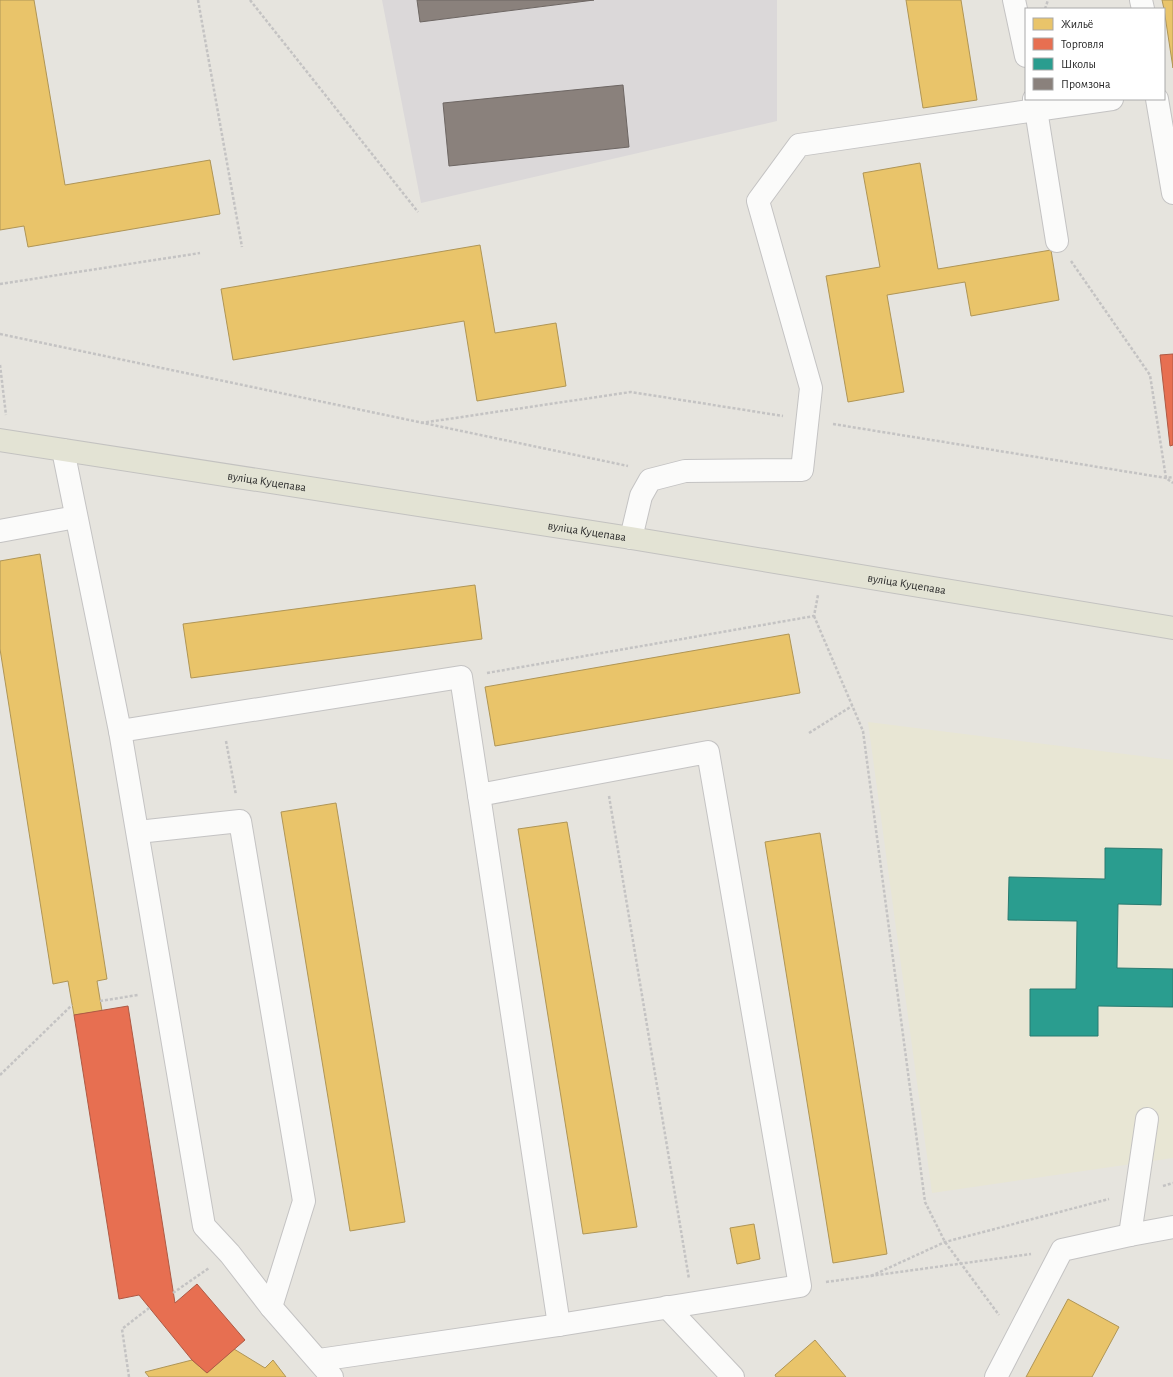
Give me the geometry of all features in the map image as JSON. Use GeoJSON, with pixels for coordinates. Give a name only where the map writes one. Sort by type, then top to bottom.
{"type":"FeatureCollection","features":[{"type":"Feature","properties":{"kind":"main road","name":"вуліца Куцепава"},"geometry":{"type":"LineString","coordinates":[[5,441],[632,538],[1173,628]]}},
{"type":"Feature","properties":{"kind":"lane"},"geometry":{"type":"LineString","coordinates":[[1014,0],[1025,51]]}},
{"type":"Feature","properties":{"kind":"lane"},"geometry":{"type":"LineString","coordinates":[[632,538],[641,496],[650,480],[685,471],[802,470],[811,388],[758,201],[799,145],[1035,105],[1099,100]]}},
{"type":"Feature","properties":{"kind":"lane"},"geometry":{"type":"LineString","coordinates":[[1157,100],[1173,193]]}},
{"type":"Feature","properties":{"kind":"lane"},"geometry":{"type":"LineString","coordinates":[[1035,105],[1057,241]]}},
{"type":"Feature","properties":{"kind":"lane"},"geometry":{"type":"LineString","coordinates":[[63,450],[120,732],[204,1226],[230,1254],[271,1307],[326,1369],[558,1325],[800,1286],[708,752],[479,795]]}},
{"type":"Feature","properties":{"kind":"lane"},"geometry":{"type":"LineString","coordinates":[[0,530],[76,517]]}},
{"type":"Feature","properties":{"kind":"lane"},"geometry":{"type":"LineString","coordinates":[[120,732],[461,677],[558,1325]]}},
{"type":"Feature","properties":{"kind":"lane"},"geometry":{"type":"LineString","coordinates":[[138,832],[240,821],[304,1201],[271,1307]]}},
{"type":"Feature","properties":{"kind":"lane"},"geometry":{"type":"LineString","coordinates":[[1130,1235],[1147,1119]]}},
{"type":"Feature","properties":{"kind":"lane"},"geometry":{"type":"LineString","coordinates":[[996,1377],[1062,1250],[1173,1227]]}},
{"type":"Feature","properties":{"kind":"lane"},"geometry":{"type":"LineString","coordinates":[[667,1307],[733,1377]]}},
{"type":"Feature","properties":{"kind":"path"},"geometry":{"type":"LineString","coordinates":[[198,0],[242,247]]}},
{"type":"Feature","properties":{"kind":"path"},"geometry":{"type":"LineString","coordinates":[[250,0],[418,212]]}},
{"type":"Feature","properties":{"kind":"path"},"geometry":{"type":"LineString","coordinates":[[1057,241],[1150,375],[1166,478],[1173,483]]}},
{"type":"Feature","properties":{"kind":"path"},"geometry":{"type":"LineString","coordinates":[[0,284],[200,253]]}},
{"type":"Feature","properties":{"kind":"path"},"geometry":{"type":"LineString","coordinates":[[0,334],[632,467]]}},
{"type":"Feature","properties":{"kind":"path"},"geometry":{"type":"LineString","coordinates":[[0,365],[5,441]]}},
{"type":"Feature","properties":{"kind":"path"},"geometry":{"type":"LineString","coordinates":[[823,570],[814,616],[863,732],[925,1202],[945,1242],[1016,1339]]}},
{"type":"Feature","properties":{"kind":"path"},"geometry":{"type":"LineString","coordinates":[[461,677],[814,616]]}},
{"type":"Feature","properties":{"kind":"path"},"geometry":{"type":"LineString","coordinates":[[809,733],[852,706]]}},
{"type":"Feature","properties":{"kind":"path"},"geometry":{"type":"LineString","coordinates":[[222,715],[240,821]]}},
{"type":"Feature","properties":{"kind":"path"},"geometry":{"type":"LineString","coordinates":[[604,772],[693,1303]]}},
{"type":"Feature","properties":{"kind":"path"},"geometry":{"type":"LineString","coordinates":[[100,1001],[164,991]]}},
{"type":"Feature","properties":{"kind":"path"},"geometry":{"type":"LineString","coordinates":[[0,1075],[72,1005]]}},
{"type":"Feature","properties":{"kind":"path"},"geometry":{"type":"LineString","coordinates":[[871,1276],[945,1242],[1137,1191],[1173,1183]]}},
{"type":"Feature","properties":{"kind":"path"},"geometry":{"type":"LineString","coordinates":[[800,1286],[1062,1250]]}},
{"type":"Feature","properties":{"kind":"path"},"geometry":{"type":"LineString","coordinates":[[173,1293],[230,1254]]}},
{"type":"Feature","properties":{"kind":"path"},"geometry":{"type":"LineString","coordinates":[[129,1377],[122,1329],[149,1308]]}},
{"type":"Feature","properties":{"kind":"shaded area"},"geometry":{"type":"Polygon","coordinates":[[[382,0],[777,0],[777,121],[421,203],[382,0]]]}},
{"type":"Feature","properties":{"kind":"shaded area"},"geometry":{"type":"Polygon","coordinates":[[[868,722],[1173,760],[1173,1158],[932,1193],[868,722]]]}},
{"type":"Feature","properties":{"kind":"building: Жильё"},"geometry":{"type":"Polygon","coordinates":[[[0,0],[34,0],[65,185],[210,160],[220,214],[28,247],[24,226],[0,230],[0,0]]]}},
{"type":"Feature","properties":{"kind":"building: Жильё"},"geometry":{"type":"Polygon","coordinates":[[[906,0],[961,0],[977,100],[923,108],[906,0]]]}},
{"type":"Feature","properties":{"kind":"building: Жильё"},"geometry":{"type":"Polygon","coordinates":[[[1162,0],[1173,0],[1173,68],[1165,8],[1162,0]]]}},
{"type":"Feature","properties":{"kind":"building: Жильё"},"geometry":{"type":"Polygon","coordinates":[[[920,163],[938,269],[1051,250],[1059,300],[971,316],[965,282],[887,295],[904,392],[848,402],[826,276],[880,267],[863,173],[920,163]]]}},
{"type":"Feature","properties":{"kind":"building: Жильё"},"geometry":{"type":"Polygon","coordinates":[[[480,245],[495,333],[556,323],[566,386],[477,401],[464,321],[233,360],[221,289],[480,245]]]}},
{"type":"Feature","properties":{"kind":"building: Жильё"},"geometry":{"type":"Polygon","coordinates":[[[40,554],[107,979],[97,981],[102,1011],[74,1015],[68,981],[53,984],[0,649],[0,561],[40,554]]]}},
{"type":"Feature","properties":{"kind":"building: Жильё"},"geometry":{"type":"Polygon","coordinates":[[[475,585],[482,639],[191,678],[183,624],[475,585]]]}},
{"type":"Feature","properties":{"kind":"building: Жильё"},"geometry":{"type":"Polygon","coordinates":[[[789,634],[800,693],[495,746],[485,687],[789,634]]]}},
{"type":"Feature","properties":{"kind":"building: Жильё"},"geometry":{"type":"Polygon","coordinates":[[[336,803],[405,1222],[350,1231],[281,812],[336,803]]]}},
{"type":"Feature","properties":{"kind":"building: Жильё"},"geometry":{"type":"Polygon","coordinates":[[[567,822],[637,1227],[583,1234],[518,829],[567,822]]]}},
{"type":"Feature","properties":{"kind":"building: Жильё"},"geometry":{"type":"Polygon","coordinates":[[[820,833],[887,1254],[833,1263],[765,842],[820,833]]]}},
{"type":"Feature","properties":{"kind":"building: Жильё"},"geometry":{"type":"Polygon","coordinates":[[[754,1224],[760,1259],[737,1264],[730,1228],[754,1224]]]}},
{"type":"Feature","properties":{"kind":"building: Жильё"},"geometry":{"type":"Polygon","coordinates":[[[1068,1299],[1119,1327],[1092,1377],[1026,1377],[1068,1299]]]}},
{"type":"Feature","properties":{"kind":"building: Жильё"},"geometry":{"type":"Polygon","coordinates":[[[815,1340],[846,1377],[776,1377],[775,1375],[815,1340]]]}},
{"type":"Feature","properties":{"kind":"building: Жильё"},"geometry":{"type":"Polygon","coordinates":[[[234,1349],[265,1368],[273,1360],[286,1377],[149,1377],[145,1372],[192,1360],[207,1373],[234,1349]]]}},
{"type":"Feature","properties":{"kind":"building: Торговля"},"geometry":{"type":"Polygon","coordinates":[[[1173,354],[1173,445],[1170,446],[1160,355],[1173,354]]]}},
{"type":"Feature","properties":{"kind":"building: Торговля"},"geometry":{"type":"Polygon","coordinates":[[[128,1006],[175,1303],[197,1284],[245,1340],[207,1373],[192,1360],[139,1295],[119,1299],[74,1015],[128,1006]]]}},
{"type":"Feature","properties":{"kind":"building: Школы"},"geometry":{"type":"Polygon","coordinates":[[[1105,848],[1162,849],[1161,905],[1118,904],[1117,968],[1173,969],[1173,1007],[1098,1006],[1098,1036],[1030,1036],[1030,989],[1076,989],[1077,921],[1008,920],[1009,877],[1105,879],[1105,848]]]}},
{"type":"Feature","properties":{"kind":"building: Промзона"},"geometry":{"type":"Polygon","coordinates":[[[417,0],[594,0],[420,22],[417,0]]]}},
{"type":"Feature","properties":{"kind":"building: Промзона"},"geometry":{"type":"Polygon","coordinates":[[[623,85],[629,147],[449,166],[443,103],[623,85]]]}}]}
